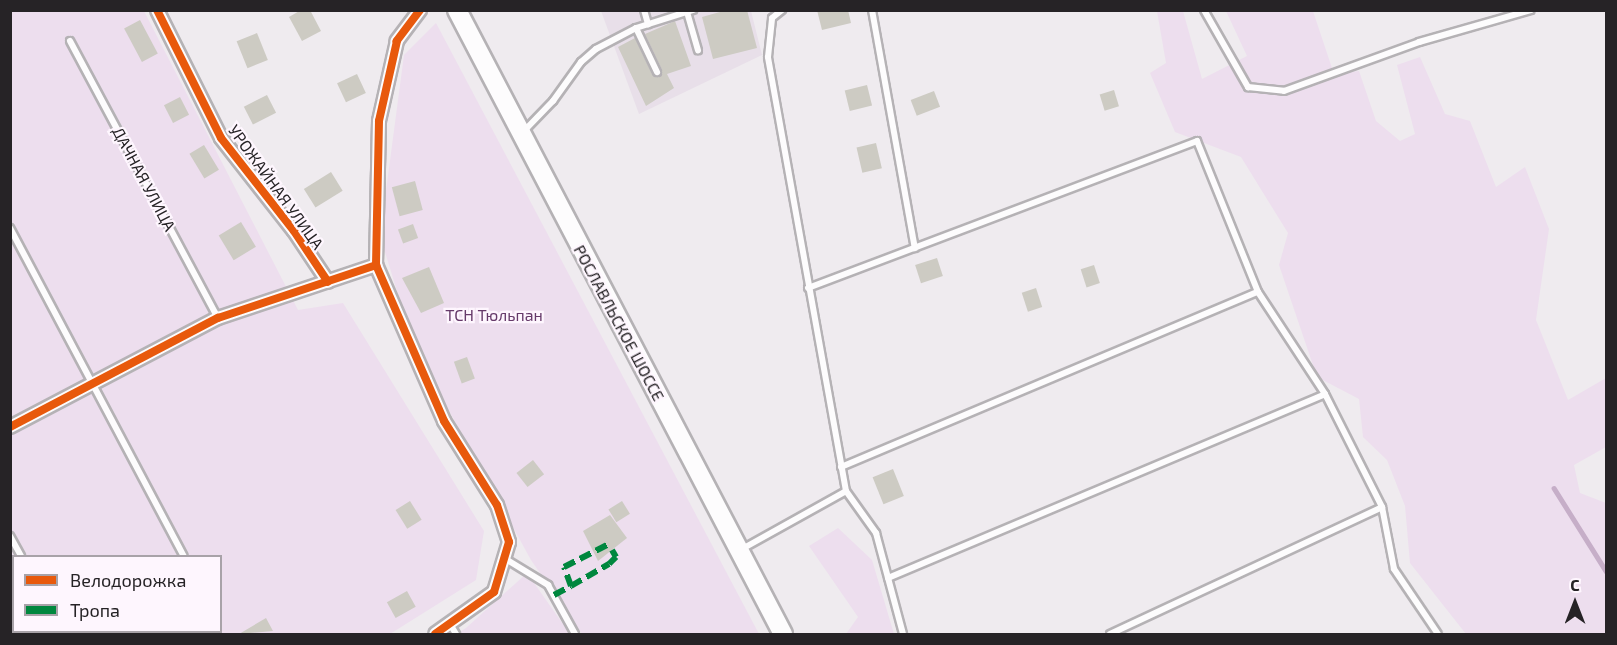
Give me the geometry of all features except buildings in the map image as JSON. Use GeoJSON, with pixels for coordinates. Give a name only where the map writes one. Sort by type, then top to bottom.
{"type":"FeatureCollection","features":[{"type":"Feature","properties":{"kind":"main road","name":"РОСЛАВЛЬСКОЕ ШОССЕ"},"geometry":{"type":"LineString","coordinates":[[457,10],[520,135],[783,634]]}},
{"type":"Feature","properties":{"kind":"street","name":"УРОЖАЙНАЯ УЛИЦА"},"geometry":{"type":"LineString","coordinates":[[157,10],[221,138],[294,231],[328,282]]}},
{"type":"Feature","properties":{"kind":"street"},"geometry":{"type":"LineString","coordinates":[[420,10],[397,41],[379,122],[376,265],[444,421],[497,505],[509,542],[494,592],[453,629],[435,634]]}},
{"type":"Feature","properties":{"kind":"street"},"geometry":{"type":"LineString","coordinates":[[10,428],[218,318],[376,265]]}},
{"type":"Feature","properties":{"kind":"lane"},"geometry":{"type":"LineString","coordinates":[[644,10],[648,24]]}},
{"type":"Feature","properties":{"kind":"lane"},"geometry":{"type":"LineString","coordinates":[[782,10],[772,18],[768,57],[841,467],[846,491],[876,533],[903,634]]}},
{"type":"Feature","properties":{"kind":"lane"},"geometry":{"type":"LineString","coordinates":[[872,10],[915,248]]}},
{"type":"Feature","properties":{"kind":"lane"},"geometry":{"type":"LineString","coordinates":[[1204,10],[1248,87],[1284,92],[1419,42],[1531,10]]}},
{"type":"Feature","properties":{"kind":"lane"},"geometry":{"type":"LineString","coordinates":[[520,135],[554,101],[581,62],[636,28],[690,11],[698,50]]}},
{"type":"Feature","properties":{"kind":"lane"},"geometry":{"type":"LineString","coordinates":[[636,28],[657,72]]}},
{"type":"Feature","properties":{"kind":"lane","name":"ДАЧНАЯ УЛИЦА"},"geometry":{"type":"LineString","coordinates":[[70,41],[218,318]]}},
{"type":"Feature","properties":{"kind":"lane"},"geometry":{"type":"LineString","coordinates":[[808,288],[1197,141],[1258,292],[1324,394],[1382,507],[1394,569],[1438,634]]}},
{"type":"Feature","properties":{"kind":"lane"},"geometry":{"type":"LineString","coordinates":[[10,228],[183,555]]}},
{"type":"Feature","properties":{"kind":"lane"},"geometry":{"type":"LineString","coordinates":[[841,467],[1258,292]]}},
{"type":"Feature","properties":{"kind":"lane"},"geometry":{"type":"LineString","coordinates":[[888,578],[1324,394]]}},
{"type":"Feature","properties":{"kind":"lane"},"geometry":{"type":"LineString","coordinates":[[739,551],[846,491]]}},
{"type":"Feature","properties":{"kind":"lane"},"geometry":{"type":"LineString","coordinates":[[1110,634],[1382,507]]}},
{"type":"Feature","properties":{"kind":"lane"},"geometry":{"type":"LineString","coordinates":[[10,536],[20,555]]}},
{"type":"Feature","properties":{"kind":"lane"},"geometry":{"type":"LineString","coordinates":[[504,558],[548,585],[575,634]]}},
{"type":"Feature","properties":{"kind":"shaded area"},"geometry":{"type":"Polygon","coordinates":[[[601,11],[751,11],[762,55],[639,114],[601,11]]]}},
{"type":"Feature","properties":{"kind":"green space"},"geometry":{"type":"Polygon","coordinates":[[[10,11],[144,11],[298,310],[343,303],[484,531],[476,580],[390,634],[112,634],[108,633],[222,633],[222,555],[12,555],[11,618],[10,11]]]}},
{"type":"Feature","properties":{"kind":"green space"},"geometry":{"type":"Polygon","coordinates":[[[1157,11],[1183,11],[1202,79],[1247,56],[1226,11],[1313,11],[1334,74],[1359,71],[1376,121],[1400,141],[1415,134],[1397,65],[1420,57],[1445,114],[1470,121],[1496,187],[1525,167],[1549,229],[1536,320],[1568,400],[1606,378],[1606,447],[1574,465],[1580,493],[1606,503],[1606,634],[1466,634],[1410,563],[1405,506],[1387,460],[1363,437],[1359,399],[1317,377],[1279,265],[1288,233],[1241,157],[1175,132],[1150,73],[1166,63],[1157,11]]]}},
{"type":"Feature","properties":{"kind":"green space","name":"ТСН Тюльпан"},"geometry":{"type":"Polygon","coordinates":[[[436,23],[759,634],[582,634],[531,560],[415,349],[380,236],[404,55],[436,23]]]}},
{"type":"Feature","properties":{"kind":"green space"},"geometry":{"type":"Polygon","coordinates":[[[838,528],[872,560],[894,634],[846,634],[858,617],[809,546],[838,528]]]}},
{"type":"Feature","properties":{"kind":"green space"},"geometry":{"type":"Polygon","coordinates":[[[527,573],[570,634],[456,634],[466,628],[527,573]]]}},
{"type":"Feature","properties":{"kind":"waterway"},"geometry":{"type":"LineString","coordinates":[[1554,488],[1606,571]]}},
{"type":"Feature","properties":{"kind":"marked path"},"geometry":{"type":"LineString","coordinates":[[554,595],[571,586],[564,567],[609,544]]}},
{"type":"Feature","properties":{"kind":"marked path"},"geometry":{"type":"LineString","coordinates":[[571,586],[609,564],[616,557],[612,550]]}},
{"type":"Feature","properties":{"kind":"cycle path"},"geometry":{"type":"LineString","coordinates":[[157,10],[221,138],[294,231],[328,282]]}},
{"type":"Feature","properties":{"kind":"cycle path"},"geometry":{"type":"LineString","coordinates":[[420,10],[397,41],[379,121],[376,265],[444,421],[497,505],[509,542],[494,592],[435,634]]}},
{"type":"Feature","properties":{"kind":"cycle path"},"geometry":{"type":"LineString","coordinates":[[10,427],[218,318],[376,265]]}}]}
